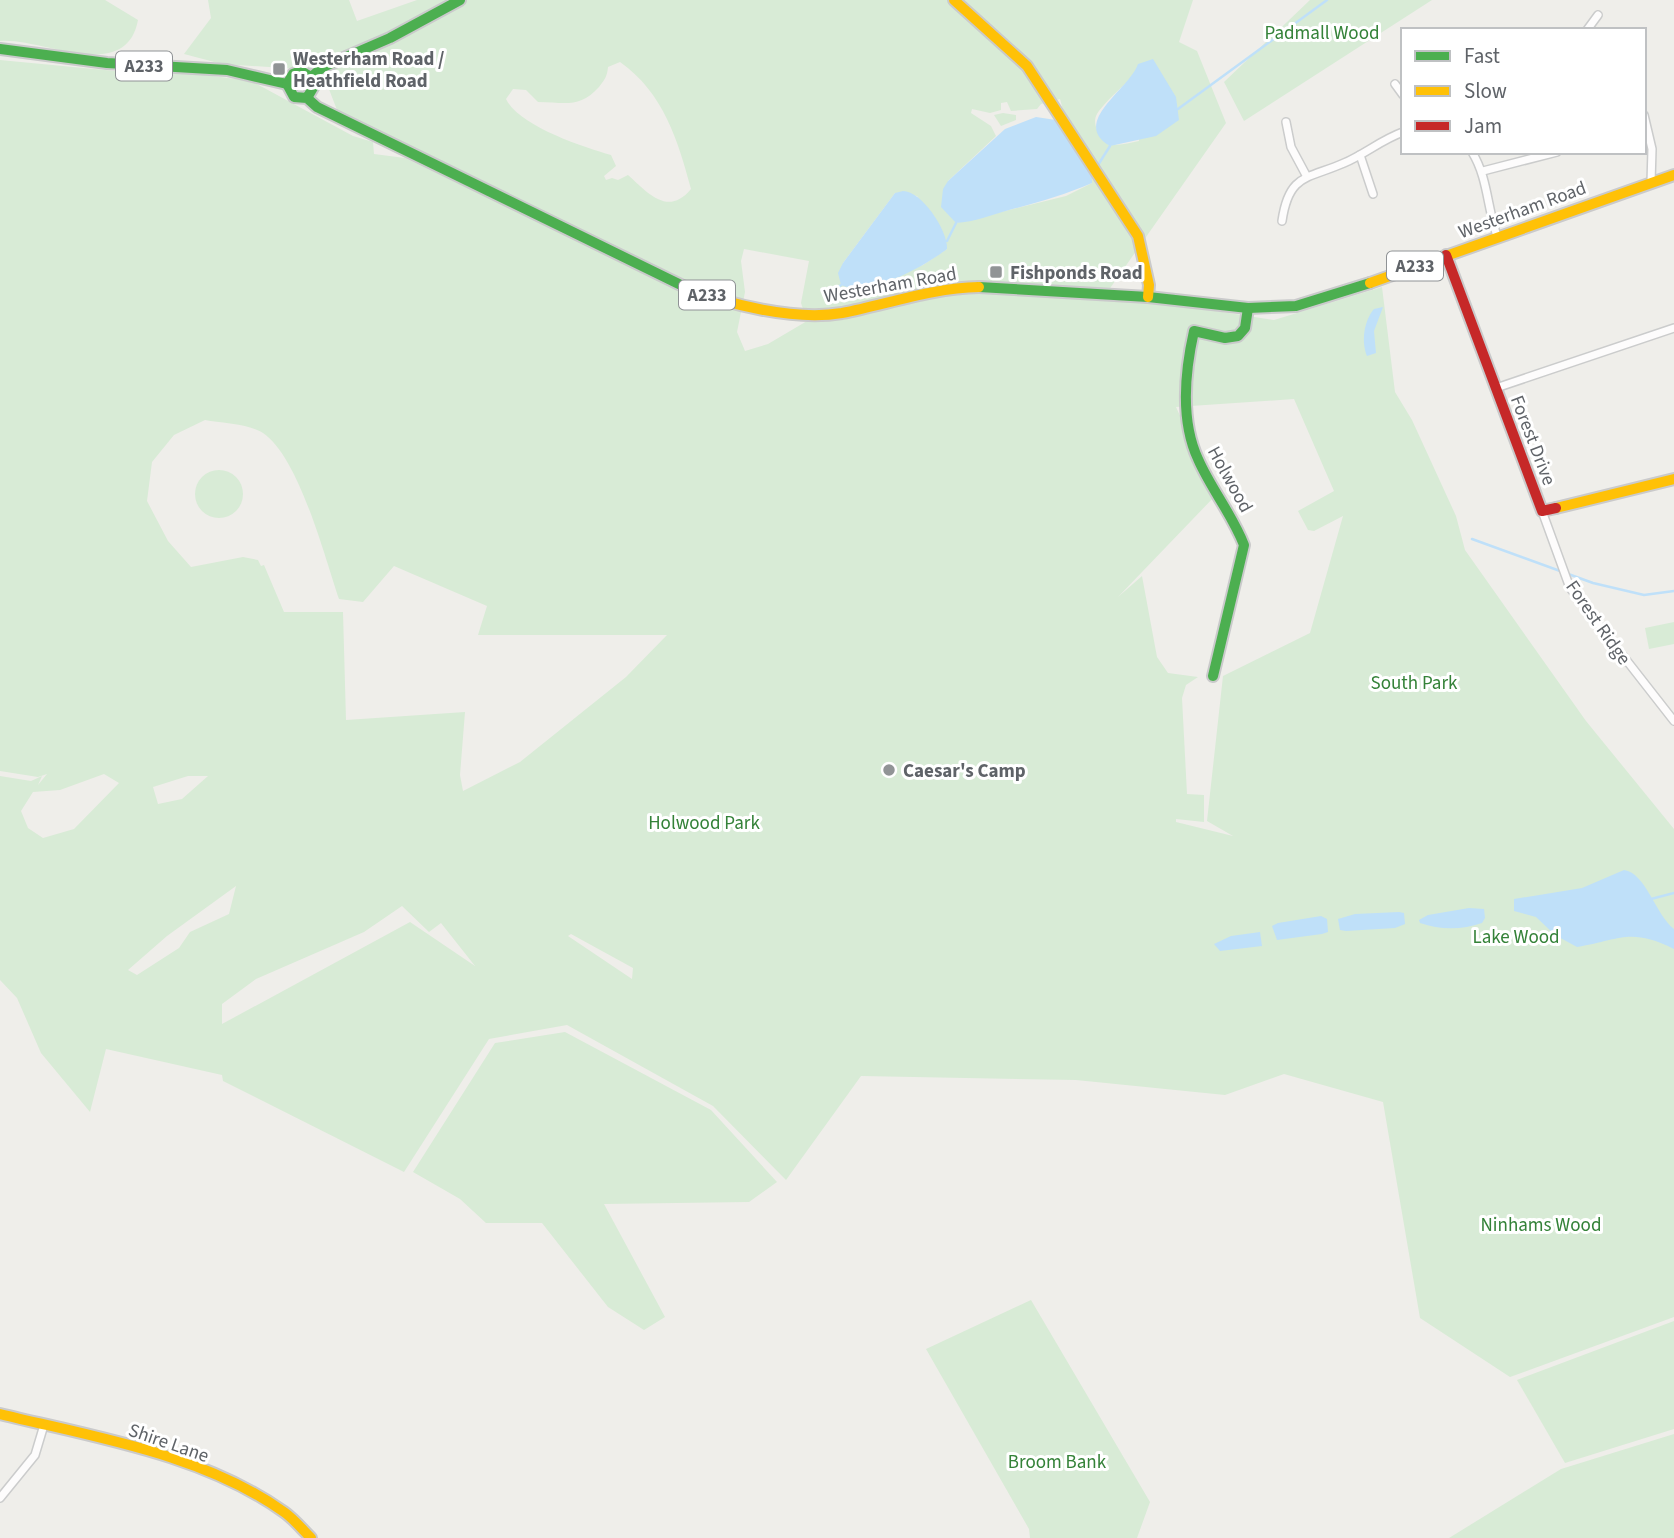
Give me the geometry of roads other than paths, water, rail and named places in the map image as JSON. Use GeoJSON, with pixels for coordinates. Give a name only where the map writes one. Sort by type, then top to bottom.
{"type":"FeatureCollection","features":[{"type":"Feature","properties":{"kind":"main road"},"geometry":{"type":"LineString","coordinates":[[311,76],[323,67],[390,37],[460,0]]}},
{"type":"Feature","properties":{"kind":"main road"},"geometry":{"type":"LineString","coordinates":[[954,0],[1027,66],[1138,236],[1149,285],[1148,297]]}},
{"type":"Feature","properties":{"kind":"main road","name":"Westerham Road"},"geometry":{"type":"LineString","coordinates":[[0,49],[119,64],[212,69],[271,78],[287,84],[294,97],[307,97],[317,107],[688,288],[735,305],[817,314],[840,313],[950,288],[995,287],[1148,297],[1248,308],[1296,306],[1326,299],[1674,175]]}},
{"type":"Feature","properties":{"kind":"main road"},"geometry":{"type":"LineString","coordinates":[[287,84],[289,78],[297,72],[311,76]]}},
{"type":"Feature","properties":{"kind":"main road"},"geometry":{"type":"LineString","coordinates":[[307,97],[314,86],[311,76]]}},
{"type":"Feature","properties":{"kind":"main road","name":"Forest Drive"},"geometry":{"type":"LineString","coordinates":[[1446,255],[1542,511],[1674,479]]}},
{"type":"Feature","properties":{"kind":"main road","name":"Holwood"},"geometry":{"type":"LineString","coordinates":[[1213,676],[1244,545],[1239,529],[1196,457],[1189,433],[1190,346],[1194,331],[1225,338],[1238,336],[1245,328],[1248,308]]}},
{"type":"Feature","properties":{"kind":"main road","name":"Shire Lane"},"geometry":{"type":"LineString","coordinates":[[0,1414],[86,1434],[203,1471],[281,1510],[311,1538]]}},
{"type":"Feature","properties":{"kind":"street"},"geometry":{"type":"LineString","coordinates":[[1588,28],[1598,15]]}},
{"type":"Feature","properties":{"kind":"street"},"geometry":{"type":"LineString","coordinates":[[1395,84],[1401,92]]}},
{"type":"Feature","properties":{"kind":"street"},"geometry":{"type":"LineString","coordinates":[[1286,122],[1291,147],[1306,175]]}},
{"type":"Feature","properties":{"kind":"street"},"geometry":{"type":"LineString","coordinates":[[1646,124],[1652,149],[1651,183]]}},
{"type":"Feature","properties":{"kind":"street"},"geometry":{"type":"LineString","coordinates":[[1282,221],[1288,193],[1306,175],[1360,155],[1379,142],[1401,133]]}},
{"type":"Feature","properties":{"kind":"street"},"geometry":{"type":"LineString","coordinates":[[1473,154],[1483,171],[1488,206],[1497,236]]}},
{"type":"Feature","properties":{"kind":"street"},"geometry":{"type":"LineString","coordinates":[[1483,171],[1549,154]]}},
{"type":"Feature","properties":{"kind":"street"},"geometry":{"type":"LineString","coordinates":[[1360,155],[1373,194]]}},
{"type":"Feature","properties":{"kind":"street"},"geometry":{"type":"LineString","coordinates":[[1496,388],[1674,328]]}},
{"type":"Feature","properties":{"kind":"street","name":"Forest Ridge"},"geometry":{"type":"LineString","coordinates":[[1542,511],[1570,588],[1674,721]]}},
{"type":"Feature","properties":{"kind":"street"},"geometry":{"type":"LineString","coordinates":[[0,1498],[35,1455],[44,1425]]}},
{"type":"Feature","properties":{"kind":"water"},"geometry":{"type":"Polygon","coordinates":[[[1153,59],[1176,97],[1179,120],[1156,136],[1110,146],[1099,137],[1096,127],[1099,116],[1138,64],[1153,59]]]}},
{"type":"Feature","properties":{"kind":"water"},"geometry":{"type":"Polygon","coordinates":[[[1036,117],[1056,120],[1092,174],[1092,183],[1041,201],[976,220],[956,223],[941,207],[943,189],[948,181],[1005,129],[1036,117]]]}},
{"type":"Feature","properties":{"kind":"water"},"geometry":{"type":"Polygon","coordinates":[[[903,191],[926,205],[939,223],[947,249],[925,264],[881,284],[852,288],[841,285],[838,273],[843,263],[895,193],[903,191]]]}},
{"type":"Feature","properties":{"kind":"water"},"geometry":{"type":"Polygon","coordinates":[[[1383,307],[1374,331],[1376,353],[1367,356],[1364,344],[1366,325],[1374,309],[1383,307]]]}},
{"type":"Feature","properties":{"kind":"water"},"geometry":{"type":"Polygon","coordinates":[[[1624,870],[1638,878],[1674,929],[1674,949],[1646,938],[1635,937],[1577,947],[1555,935],[1536,917],[1514,911],[1514,899],[1582,888],[1624,870]]]}},
{"type":"Feature","properties":{"kind":"water"},"geometry":{"type":"Polygon","coordinates":[[[1469,908],[1484,909],[1485,918],[1482,923],[1443,928],[1420,923],[1419,920],[1428,915],[1469,908]]]}},
{"type":"Feature","properties":{"kind":"water"},"geometry":{"type":"Polygon","coordinates":[[[1404,913],[1405,924],[1395,928],[1340,930],[1338,919],[1355,914],[1404,913]]]}},
{"type":"Feature","properties":{"kind":"water"},"geometry":{"type":"Polygon","coordinates":[[[1321,916],[1327,919],[1328,932],[1277,940],[1272,926],[1321,916]]]}},
{"type":"Feature","properties":{"kind":"water"},"geometry":{"type":"Polygon","coordinates":[[[1260,932],[1262,946],[1220,951],[1214,944],[1231,936],[1260,932]]]}},
{"type":"Feature","properties":{"kind":"waterway"},"geometry":{"type":"LineString","coordinates":[[1178,109],[1327,0]]}},
{"type":"Feature","properties":{"kind":"waterway"},"geometry":{"type":"LineString","coordinates":[[1098,165],[1110,146]]}},
{"type":"Feature","properties":{"kind":"waterway"},"geometry":{"type":"LineString","coordinates":[[947,241],[956,223]]}},
{"type":"Feature","properties":{"kind":"waterway"},"geometry":{"type":"LineString","coordinates":[[836,289],[841,285]]}},
{"type":"Feature","properties":{"kind":"waterway"},"geometry":{"type":"LineString","coordinates":[[1472,539],[1593,583],[1644,595],[1674,591]]}},
{"type":"Feature","properties":{"kind":"waterway"},"geometry":{"type":"LineString","coordinates":[[1651,899],[1674,893]]}},
{"type":"Feature","properties":{"kind":"place","name":"Westerham Road / Heathfield Road"},"geometry":{"type":"Point","coordinates":[279,69]}},
{"type":"Feature","properties":{"kind":"place","name":"Fishponds Road"},"geometry":{"type":"Point","coordinates":[996,272]}},
{"type":"Feature","properties":{"kind":"place","name":"Caesar's Camp"},"geometry":{"type":"Point","coordinates":[889,770]}},
{"type":"Feature","properties":{"kind":"park label","name":"Padmall Wood"},"geometry":{"type":"Point","coordinates":[1322,32]}},
{"type":"Feature","properties":{"kind":"park label","name":"South Park"},"geometry":{"type":"Point","coordinates":[1414,682]}},
{"type":"Feature","properties":{"kind":"park label","name":"Holwood Park"},"geometry":{"type":"Point","coordinates":[704,822]}},
{"type":"Feature","properties":{"kind":"park label","name":"Lake Wood"},"geometry":{"type":"Point","coordinates":[1516,936]}},
{"type":"Feature","properties":{"kind":"park label","name":"Ninhams Wood"},"geometry":{"type":"Point","coordinates":[1541,1224]}},
{"type":"Feature","properties":{"kind":"park label","name":"Broom Bank"},"geometry":{"type":"Point","coordinates":[1057,1461]}}]}
